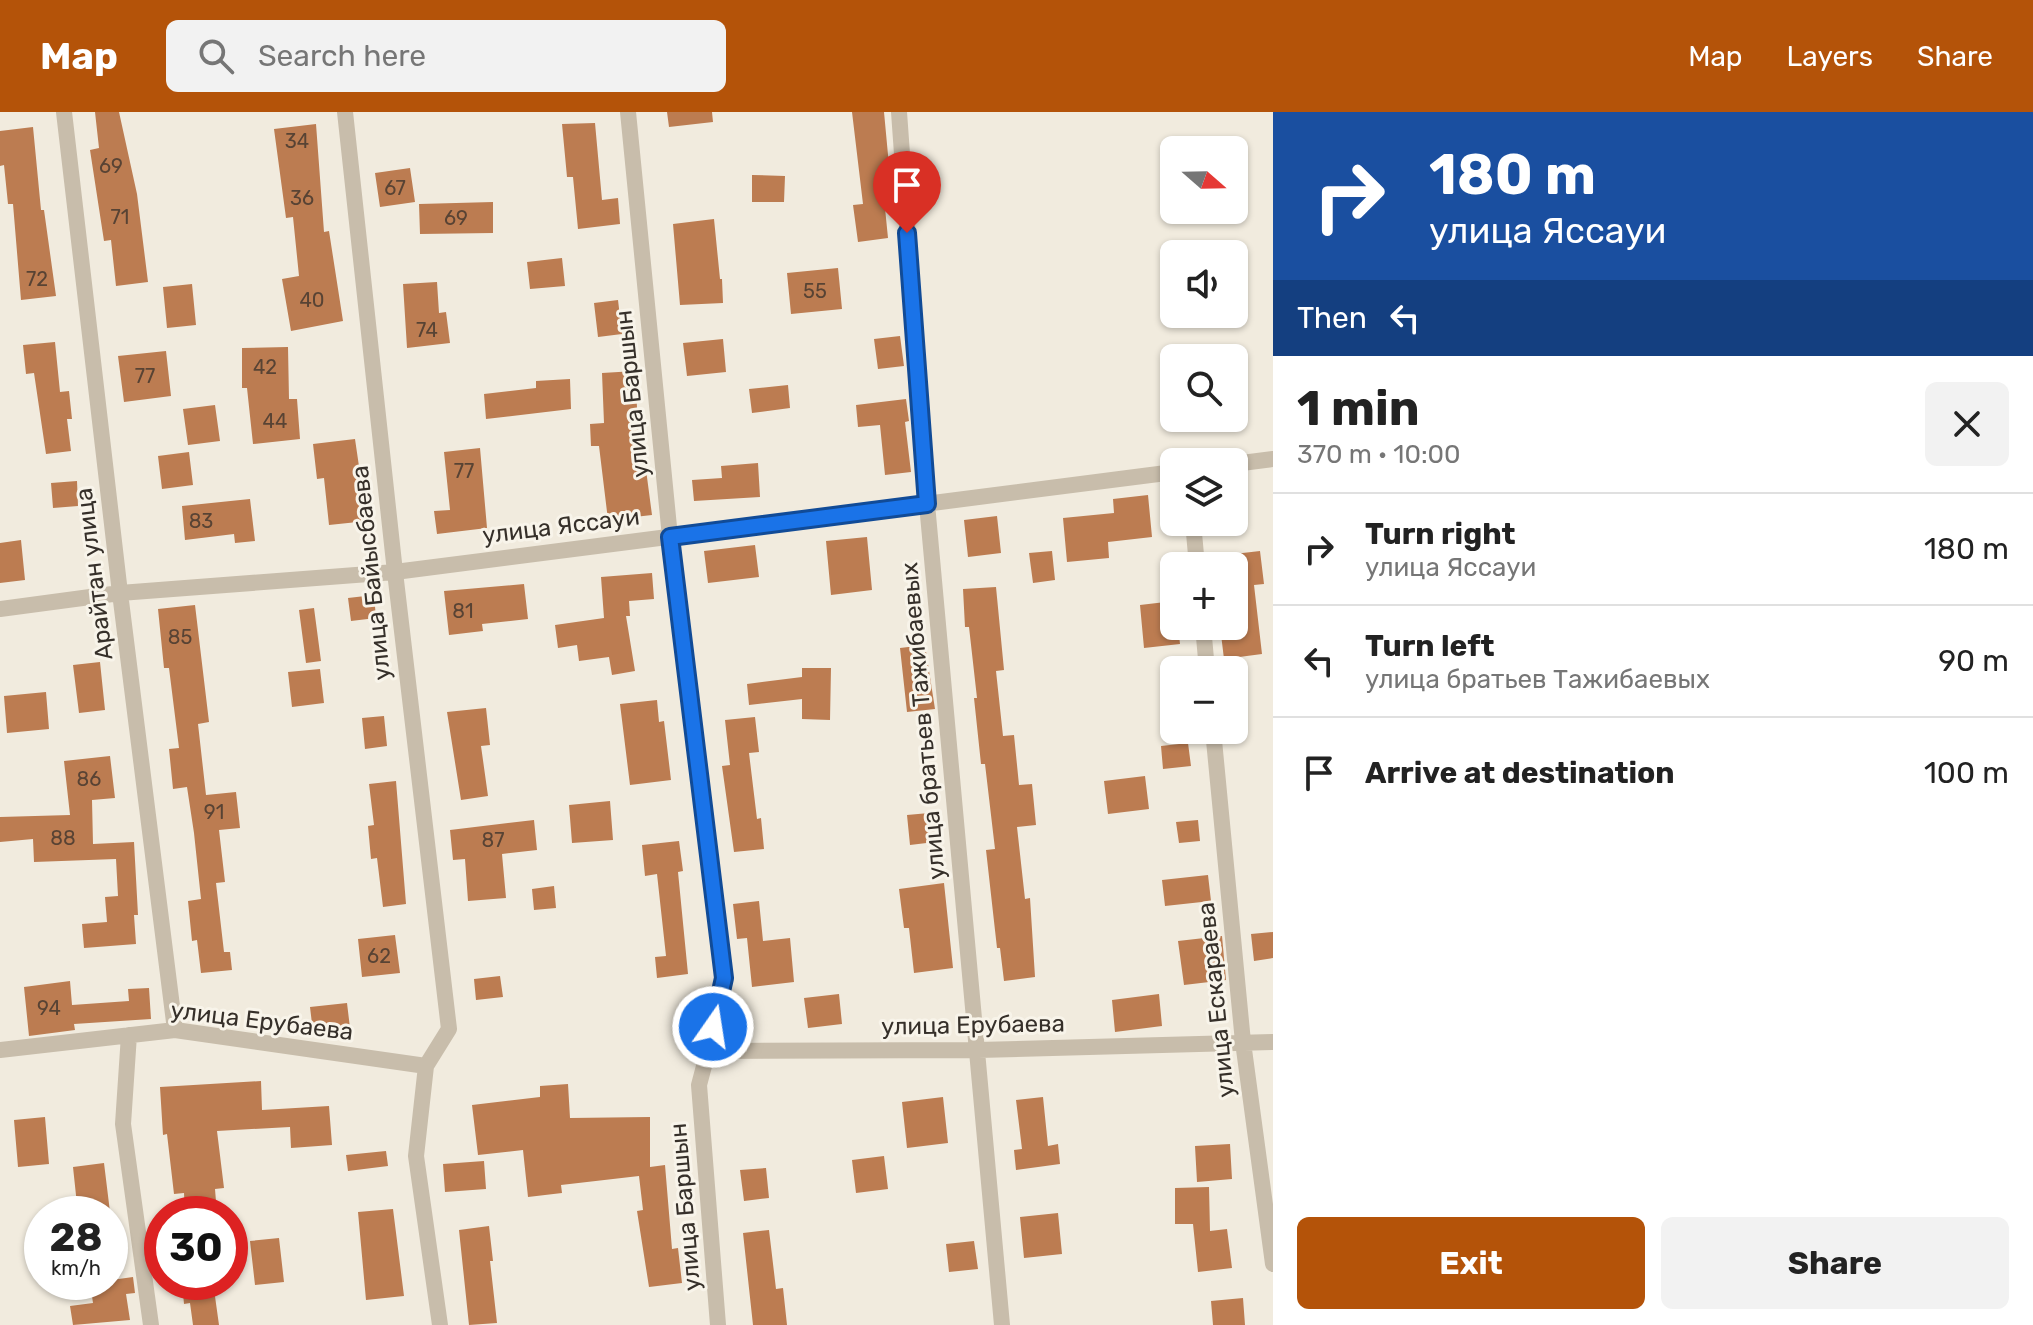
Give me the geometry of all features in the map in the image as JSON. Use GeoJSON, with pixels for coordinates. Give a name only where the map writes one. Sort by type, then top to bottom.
{"type":"FeatureCollection","features":[{"type":"Feature","properties":{"kind":"street","name":"Арайтан улица"},"geometry":{"type":"LineString","coordinates":[[64,112],[175,1030]]}},
{"type":"Feature","properties":{"kind":"street","name":"улица Байысбаева"},"geometry":{"type":"LineString","coordinates":[[345,112],[449,1029],[426,1066]]}},
{"type":"Feature","properties":{"kind":"street","name":"улица Баршын"},"geometry":{"type":"LineString","coordinates":[[628,112],[670,537],[724,978],[699,1085],[718,1325]]}},
{"type":"Feature","properties":{"kind":"street","name":"улица братьев Тажибаевых"},"geometry":{"type":"LineString","coordinates":[[899,112],[927,504],[1002,1325]]}},
{"type":"Feature","properties":{"kind":"street"},"geometry":{"type":"LineString","coordinates":[[1248,462],[1273,459]]}},
{"type":"Feature","properties":{"kind":"street","name":"улица Яссауи"},"geometry":{"type":"LineString","coordinates":[[0,609],[120,593],[395,572],[1160,474]]}},
{"type":"Feature","properties":{"kind":"street","name":"улица Ескараева"},"geometry":{"type":"LineString","coordinates":[[1214,744],[1243,1042],[1273,1264]]}},
{"type":"Feature","properties":{"kind":"street","name":"улица Ерубаева"},"geometry":{"type":"LineString","coordinates":[[0,1050],[175,1030],[426,1066]]}},
{"type":"Feature","properties":{"kind":"street"},"geometry":{"type":"LineString","coordinates":[[129,1035],[123,1124],[151,1325]]}},
{"type":"Feature","properties":{"kind":"street","name":"улица Ерубаева"},"geometry":{"type":"LineString","coordinates":[[708,1051],[978,1050],[1273,1042]]}},
{"type":"Feature","properties":{"kind":"street"},"geometry":{"type":"LineString","coordinates":[[426,1066],[416,1156],[440,1325]]}},
{"type":"Feature","properties":{"kind":"building"},"geometry":{"type":"Polygon","coordinates":[[[95,112],[119,112],[137,194],[148,282],[116,286],[111,240],[104,241],[90,150],[99,148],[95,112]]]}},
{"type":"Feature","properties":{"kind":"building"},"geometry":{"type":"Polygon","coordinates":[[[667,112],[712,112],[713,122],[669,127],[667,112]]]}},
{"type":"Feature","properties":{"kind":"building"},"geometry":{"type":"Polygon","coordinates":[[[852,112],[884,112],[891,187],[883,188],[888,238],[858,242],[853,205],[863,204],[852,112]]]}},
{"type":"Feature","properties":{"kind":"building"},"geometry":{"type":"Polygon","coordinates":[[[595,123],[602,200],[618,198],[620,224],[578,229],[573,177],[567,177],[562,124],[595,123]]]}},
{"type":"Feature","properties":{"kind":"building"},"geometry":{"type":"Polygon","coordinates":[[[316,124],[324,232],[329,231],[343,321],[291,331],[282,279],[299,276],[293,217],[286,218],[274,129],[316,124]]]}},
{"type":"Feature","properties":{"kind":"building"},"geometry":{"type":"Polygon","coordinates":[[[33,127],[41,210],[44,210],[56,296],[21,300],[13,204],[8,204],[4,165],[0,166],[0,131],[33,127]]]}},
{"type":"Feature","properties":{"kind":"building"},"geometry":{"type":"Polygon","coordinates":[[[410,168],[415,202],[380,207],[375,173],[410,168]]]}},
{"type":"Feature","properties":{"kind":"building"},"geometry":{"type":"Polygon","coordinates":[[[752,175],[785,176],[784,202],[752,202],[752,175]]]}},
{"type":"Feature","properties":{"kind":"building"},"geometry":{"type":"Polygon","coordinates":[[[493,202],[493,233],[420,234],[419,204],[493,202]]]}},
{"type":"Feature","properties":{"kind":"building"},"geometry":{"type":"Polygon","coordinates":[[[714,219],[723,303],[680,305],[673,224],[714,219]]]}},
{"type":"Feature","properties":{"kind":"building"},"geometry":{"type":"Polygon","coordinates":[[[562,258],[565,286],[530,289],[527,262],[562,258]]]}},
{"type":"Feature","properties":{"kind":"building"},"geometry":{"type":"Polygon","coordinates":[[[838,268],[842,309],[791,314],[787,273],[838,268]]]}},
{"type":"Feature","properties":{"kind":"building"},"geometry":{"type":"Polygon","coordinates":[[[437,282],[439,313],[446,312],[450,343],[407,348],[403,284],[437,282]]]}},
{"type":"Feature","properties":{"kind":"building"},"geometry":{"type":"Polygon","coordinates":[[[192,284],[196,325],[167,328],[163,287],[192,284]]]}},
{"type":"Feature","properties":{"kind":"building"},"geometry":{"type":"Polygon","coordinates":[[[618,300],[622,334],[598,337],[594,303],[618,300]]]}},
{"type":"Feature","properties":{"kind":"building"},"geometry":{"type":"Polygon","coordinates":[[[900,336],[904,366],[878,369],[874,339],[900,336]]]}},
{"type":"Feature","properties":{"kind":"building"},"geometry":{"type":"Polygon","coordinates":[[[723,339],[726,372],[687,376],[683,343],[723,339]]]}},
{"type":"Feature","properties":{"kind":"building"},"geometry":{"type":"Polygon","coordinates":[[[55,342],[60,392],[69,391],[72,419],[67,419],[71,451],[46,454],[34,373],[26,374],[23,345],[55,342]]]}},
{"type":"Feature","properties":{"kind":"building"},"geometry":{"type":"Polygon","coordinates":[[[288,347],[289,399],[297,399],[300,439],[253,444],[247,388],[242,388],[242,348],[288,347]]]}},
{"type":"Feature","properties":{"kind":"building"},"geometry":{"type":"Polygon","coordinates":[[[166,351],[171,396],[124,402],[118,356],[166,351]]]}},
{"type":"Feature","properties":{"kind":"building"},"geometry":{"type":"Polygon","coordinates":[[[635,371],[640,462],[645,462],[652,515],[608,520],[599,446],[591,446],[590,424],[604,423],[602,373],[635,371]]]}},
{"type":"Feature","properties":{"kind":"building"},"geometry":{"type":"Polygon","coordinates":[[[570,379],[571,409],[486,419],[484,394],[536,388],[536,381],[570,379]]]}},
{"type":"Feature","properties":{"kind":"building"},"geometry":{"type":"Polygon","coordinates":[[[788,385],[790,408],[752,413],[749,389],[788,385]]]}},
{"type":"Feature","properties":{"kind":"building"},"geometry":{"type":"Polygon","coordinates":[[[906,399],[909,421],[905,422],[911,472],[885,475],[880,425],[858,427],[856,405],[906,399]]]}},
{"type":"Feature","properties":{"kind":"building"},"geometry":{"type":"Polygon","coordinates":[[[215,405],[220,441],[188,445],[183,409],[215,405]]]}},
{"type":"Feature","properties":{"kind":"building"},"geometry":{"type":"Polygon","coordinates":[[[355,439],[367,521],[329,525],[324,478],[317,479],[313,444],[355,439]]]}},
{"type":"Feature","properties":{"kind":"building"},"geometry":{"type":"Polygon","coordinates":[[[480,448],[487,528],[437,534],[434,511],[450,510],[444,452],[480,448]]]}},
{"type":"Feature","properties":{"kind":"building"},"geometry":{"type":"Polygon","coordinates":[[[189,452],[193,485],[162,489],[158,456],[189,452]]]}},
{"type":"Feature","properties":{"kind":"building"},"geometry":{"type":"Polygon","coordinates":[[[758,463],[760,497],[694,501],[692,480],[722,478],[721,466],[758,463]]]}},
{"type":"Feature","properties":{"kind":"building"},"geometry":{"type":"Polygon","coordinates":[[[77,481],[78,506],[53,508],[51,483],[77,481]]]}},
{"type":"Feature","properties":{"kind":"building"},"geometry":{"type":"Polygon","coordinates":[[[1148,495],[1152,537],[1108,542],[1109,558],[1067,562],[1063,518],[1114,513],[1113,499],[1148,495]]]}},
{"type":"Feature","properties":{"kind":"building"},"geometry":{"type":"Polygon","coordinates":[[[250,499],[255,541],[235,543],[234,534],[185,540],[182,506],[250,499]]]}},
{"type":"Feature","properties":{"kind":"building"},"geometry":{"type":"Polygon","coordinates":[[[997,516],[1001,553],[968,557],[964,520],[997,516]]]}},
{"type":"Feature","properties":{"kind":"building"},"geometry":{"type":"Polygon","coordinates":[[[867,537],[872,590],[831,595],[826,541],[867,537]]]}},
{"type":"Feature","properties":{"kind":"building"},"geometry":{"type":"Polygon","coordinates":[[[21,540],[25,580],[0,583],[0,543],[21,540]]]}},
{"type":"Feature","properties":{"kind":"building"},"geometry":{"type":"Polygon","coordinates":[[[755,545],[759,577],[708,583],[704,551],[755,545]]]}},
{"type":"Feature","properties":{"kind":"building"},"geometry":{"type":"Polygon","coordinates":[[[1052,551],[1055,580],[1033,583],[1029,553],[1052,551]]]}},
{"type":"Feature","properties":{"kind":"building"},"geometry":{"type":"Polygon","coordinates":[[[1260,551],[1264,584],[1254,585],[1262,654],[1224,656],[1222,640],[1248,640],[1248,552],[1260,551]]]}},
{"type":"Feature","properties":{"kind":"building"},"geometry":{"type":"Polygon","coordinates":[[[652,573],[654,599],[629,601],[630,616],[626,616],[635,671],[612,675],[609,657],[579,661],[577,645],[558,648],[555,625],[604,618],[601,577],[652,573]]]}},
{"type":"Feature","properties":{"kind":"building"},"geometry":{"type":"Polygon","coordinates":[[[524,584],[528,619],[482,624],[483,631],[449,635],[444,591],[524,584]]]}},
{"type":"Feature","properties":{"kind":"building"},"geometry":{"type":"Polygon","coordinates":[[[996,587],[1004,670],[996,671],[1003,736],[1014,735],[1019,785],[1032,784],[1036,825],[1017,827],[1025,899],[1030,898],[1035,977],[1004,981],[1000,948],[997,948],[986,850],[995,849],[985,764],[981,764],[974,698],[977,698],[969,627],[965,627],[963,589],[996,587]]]}},
{"type":"Feature","properties":{"kind":"building"},"geometry":{"type":"Polygon","coordinates":[[[374,595],[376,618],[351,621],[348,598],[374,595]]]}},
{"type":"Feature","properties":{"kind":"building"},"geometry":{"type":"Polygon","coordinates":[[[1160,603],[1160,640],[1180,640],[1180,644],[1144,648],[1140,605],[1160,603]]]}},
{"type":"Feature","properties":{"kind":"building"},"geometry":{"type":"Polygon","coordinates":[[[195,605],[209,722],[198,724],[206,795],[236,792],[240,828],[219,830],[225,882],[216,883],[224,952],[230,952],[232,970],[201,973],[197,940],[192,941],[188,901],[201,899],[194,833],[187,787],[173,789],[169,749],[179,748],[169,668],[164,668],[158,609],[195,605]]]}},
{"type":"Feature","properties":{"kind":"building"},"geometry":{"type":"Polygon","coordinates":[[[314,608],[321,661],[306,663],[299,610],[314,608]]]}},
{"type":"Feature","properties":{"kind":"building"},"geometry":{"type":"Polygon","coordinates":[[[925,645],[935,709],[907,712],[900,648],[925,645]]]}},
{"type":"Feature","properties":{"kind":"building"},"geometry":{"type":"Polygon","coordinates":[[[100,662],[105,710],[79,713],[73,665],[100,662]]]}},
{"type":"Feature","properties":{"kind":"building"},"geometry":{"type":"Polygon","coordinates":[[[802,668],[831,668],[830,720],[802,719],[802,699],[749,705],[747,684],[802,677],[802,668]]]}},
{"type":"Feature","properties":{"kind":"building"},"geometry":{"type":"Polygon","coordinates":[[[320,669],[324,703],[292,707],[288,672],[320,669]]]}},
{"type":"Feature","properties":{"kind":"building"},"geometry":{"type":"Polygon","coordinates":[[[46,692],[49,729],[7,733],[4,696],[46,692]]]}},
{"type":"Feature","properties":{"kind":"building"},"geometry":{"type":"Polygon","coordinates":[[[657,700],[659,722],[664,721],[671,780],[630,785],[620,704],[657,700]]]}},
{"type":"Feature","properties":{"kind":"building"},"geometry":{"type":"Polygon","coordinates":[[[486,708],[490,745],[481,746],[488,796],[461,800],[447,712],[486,708]]]}},
{"type":"Feature","properties":{"kind":"building"},"geometry":{"type":"Polygon","coordinates":[[[384,716],[387,746],[365,749],[362,718],[384,716]]]}},
{"type":"Feature","properties":{"kind":"building"},"geometry":{"type":"Polygon","coordinates":[[[755,717],[759,752],[749,753],[764,849],[734,852],[722,766],[730,765],[725,720],[755,717]]]}},
{"type":"Feature","properties":{"kind":"building"},"geometry":{"type":"Polygon","coordinates":[[[1188,744],[1191,766],[1163,769],[1161,746],[1188,744]]]}},
{"type":"Feature","properties":{"kind":"building"},"geometry":{"type":"Polygon","coordinates":[[[110,756],[115,798],[92,800],[93,844],[134,842],[138,915],[134,915],[136,944],[84,948],[82,924],[107,922],[105,897],[118,896],[116,859],[34,862],[33,839],[0,842],[0,817],[70,815],[64,761],[110,756]]]}},
{"type":"Feature","properties":{"kind":"building"},"geometry":{"type":"Polygon","coordinates":[[[1145,776],[1149,809],[1108,814],[1104,781],[1145,776]]]}},
{"type":"Feature","properties":{"kind":"building"},"geometry":{"type":"Polygon","coordinates":[[[396,781],[406,904],[383,907],[377,858],[371,859],[368,826],[374,825],[369,784],[396,781]]]}},
{"type":"Feature","properties":{"kind":"building"},"geometry":{"type":"Polygon","coordinates":[[[610,801],[613,840],[572,843],[569,805],[610,801]]]}},
{"type":"Feature","properties":{"kind":"building"},"geometry":{"type":"Polygon","coordinates":[[[940,812],[943,841],[910,845],[907,815],[940,812]]]}},
{"type":"Feature","properties":{"kind":"building"},"geometry":{"type":"Polygon","coordinates":[[[534,820],[537,850],[502,854],[506,898],[468,901],[465,859],[453,860],[450,830],[534,820]]]}},
{"type":"Feature","properties":{"kind":"building"},"geometry":{"type":"Polygon","coordinates":[[[1198,820],[1200,841],[1179,843],[1176,822],[1198,820]]]}},
{"type":"Feature","properties":{"kind":"building"},"geometry":{"type":"Polygon","coordinates":[[[679,841],[683,871],[678,872],[688,974],[657,978],[655,957],[666,956],[657,874],[645,876],[642,845],[679,841]]]}},
{"type":"Feature","properties":{"kind":"building"},"geometry":{"type":"Polygon","coordinates":[[[1208,875],[1211,901],[1165,906],[1162,880],[1208,875]]]}},
{"type":"Feature","properties":{"kind":"building"},"geometry":{"type":"Polygon","coordinates":[[[944,883],[953,968],[914,973],[909,928],[904,928],[899,889],[944,883]]]}},
{"type":"Feature","properties":{"kind":"building"},"geometry":{"type":"Polygon","coordinates":[[[554,886],[556,908],[534,910],[532,889],[554,886]]]}},
{"type":"Feature","properties":{"kind":"building"},"geometry":{"type":"Polygon","coordinates":[[[759,901],[763,941],[790,938],[794,982],[752,987],[747,938],[737,939],[733,904],[759,901]]]}},
{"type":"Feature","properties":{"kind":"building"},"geometry":{"type":"Polygon","coordinates":[[[1273,932],[1273,958],[1254,961],[1251,934],[1273,932]]]}},
{"type":"Feature","properties":{"kind":"building"},"geometry":{"type":"Polygon","coordinates":[[[395,935],[400,973],[362,977],[358,939],[395,935]]]}},
{"type":"Feature","properties":{"kind":"building"},"geometry":{"type":"Polygon","coordinates":[[[1222,936],[1226,980],[1184,985],[1178,941],[1222,936]]]}},
{"type":"Feature","properties":{"kind":"building"},"geometry":{"type":"Polygon","coordinates":[[[500,976],[503,997],[476,1000],[474,979],[500,976]]]}},
{"type":"Feature","properties":{"kind":"building"},"geometry":{"type":"Polygon","coordinates":[[[70,981],[72,1005],[129,1001],[128,989],[149,988],[151,1019],[74,1024],[75,1030],[29,1036],[24,987],[70,981]]]}},
{"type":"Feature","properties":{"kind":"building"},"geometry":{"type":"Polygon","coordinates":[[[839,994],[842,1024],[808,1028],[804,998],[839,994]]]}},
{"type":"Feature","properties":{"kind":"building"},"geometry":{"type":"Polygon","coordinates":[[[1159,994],[1162,1026],[1115,1032],[1112,1000],[1159,994]]]}},
{"type":"Feature","properties":{"kind":"building"},"geometry":{"type":"Polygon","coordinates":[[[347,1003],[350,1028],[313,1032],[310,1007],[347,1003]]]}},
{"type":"Feature","properties":{"kind":"building"},"geometry":{"type":"Polygon","coordinates":[[[261,1081],[262,1110],[329,1106],[332,1145],[291,1148],[290,1127],[217,1131],[224,1188],[215,1189],[216,1196],[174,1194],[167,1134],[163,1135],[160,1087],[261,1081]]]}},
{"type":"Feature","properties":{"kind":"building"},"geometry":{"type":"Polygon","coordinates":[[[568,1084],[570,1118],[650,1117],[650,1167],[665,1165],[672,1249],[678,1248],[682,1283],[649,1287],[637,1211],[643,1210],[639,1176],[561,1185],[562,1193],[528,1197],[523,1150],[478,1155],[472,1105],[540,1097],[540,1086],[568,1084]]]}},
{"type":"Feature","properties":{"kind":"building"},"geometry":{"type":"Polygon","coordinates":[[[943,1097],[948,1143],[907,1148],[902,1102],[943,1097]]]}},
{"type":"Feature","properties":{"kind":"building"},"geometry":{"type":"Polygon","coordinates":[[[1043,1097],[1048,1146],[1058,1144],[1060,1164],[1016,1170],[1014,1150],[1022,1149],[1016,1100],[1043,1097]]]}},
{"type":"Feature","properties":{"kind":"building"},"geometry":{"type":"Polygon","coordinates":[[[45,1117],[49,1164],[18,1167],[14,1120],[45,1117]]]}},
{"type":"Feature","properties":{"kind":"building"},"geometry":{"type":"Polygon","coordinates":[[[1230,1144],[1232,1179],[1197,1182],[1195,1146],[1230,1144]]]}},
{"type":"Feature","properties":{"kind":"building"},"geometry":{"type":"Polygon","coordinates":[[[386,1151],[388,1166],[348,1171],[346,1155],[386,1151]]]}},
{"type":"Feature","properties":{"kind":"building"},"geometry":{"type":"Polygon","coordinates":[[[884,1156],[888,1189],[856,1193],[852,1160],[884,1156]]]}},
{"type":"Feature","properties":{"kind":"building"},"geometry":{"type":"Polygon","coordinates":[[[484,1161],[486,1189],[445,1192],[443,1164],[484,1161]]]}},
{"type":"Feature","properties":{"kind":"building"},"geometry":{"type":"Polygon","coordinates":[[[104,1163],[108,1196],[76,1196],[73,1167],[104,1163]]]}},
{"type":"Feature","properties":{"kind":"building"},"geometry":{"type":"Polygon","coordinates":[[[766,1168],[769,1198],[744,1201],[740,1170],[766,1168]]]}},
{"type":"Feature","properties":{"kind":"building"},"geometry":{"type":"Polygon","coordinates":[[[1209,1187],[1210,1231],[1227,1229],[1232,1268],[1198,1272],[1193,1224],[1175,1224],[1175,1188],[1209,1187]]]}},
{"type":"Feature","properties":{"kind":"building"},"geometry":{"type":"Polygon","coordinates":[[[393,1209],[404,1296],[366,1300],[358,1212],[393,1209]]]}},
{"type":"Feature","properties":{"kind":"building"},"geometry":{"type":"Polygon","coordinates":[[[1058,1213],[1062,1254],[1024,1258],[1020,1217],[1058,1213]]]}},
{"type":"Feature","properties":{"kind":"building"},"geometry":{"type":"Polygon","coordinates":[[[489,1226],[497,1323],[469,1325],[459,1230],[489,1226]]]}},
{"type":"Feature","properties":{"kind":"building"},"geometry":{"type":"Polygon","coordinates":[[[769,1230],[776,1289],[783,1288],[787,1325],[753,1325],[743,1233],[769,1230]]]}},
{"type":"Feature","properties":{"kind":"building"},"geometry":{"type":"Polygon","coordinates":[[[279,1238],[284,1282],[255,1285],[250,1241],[279,1238]]]}},
{"type":"Feature","properties":{"kind":"building"},"geometry":{"type":"Polygon","coordinates":[[[974,1241],[978,1269],[949,1272],[946,1244],[974,1241]]]}},
{"type":"Feature","properties":{"kind":"building"},"geometry":{"type":"Polygon","coordinates":[[[133,1277],[135,1293],[128,1294],[128,1278],[133,1277]]]}},
{"type":"Feature","properties":{"kind":"building"},"geometry":{"type":"Polygon","coordinates":[[[1243,1298],[1245,1325],[1213,1325],[1211,1301],[1243,1298]]]}},
{"type":"Feature","properties":{"kind":"building"},"geometry":{"type":"Polygon","coordinates":[[[93,1300],[127,1300],[130,1320],[73,1325],[70,1306],[93,1303],[93,1300]]]}},
{"type":"Feature","properties":{"kind":"building"},"geometry":{"type":"Polygon","coordinates":[[[184,1300],[216,1300],[219,1325],[193,1325],[190,1303],[184,1304],[184,1300]]]}},
{"type":"Feature","properties":{"kind":"route"},"geometry":{"type":"LineString","coordinates":[[713,1027],[724,978],[670,537],[927,504],[907,233]]}}]}
